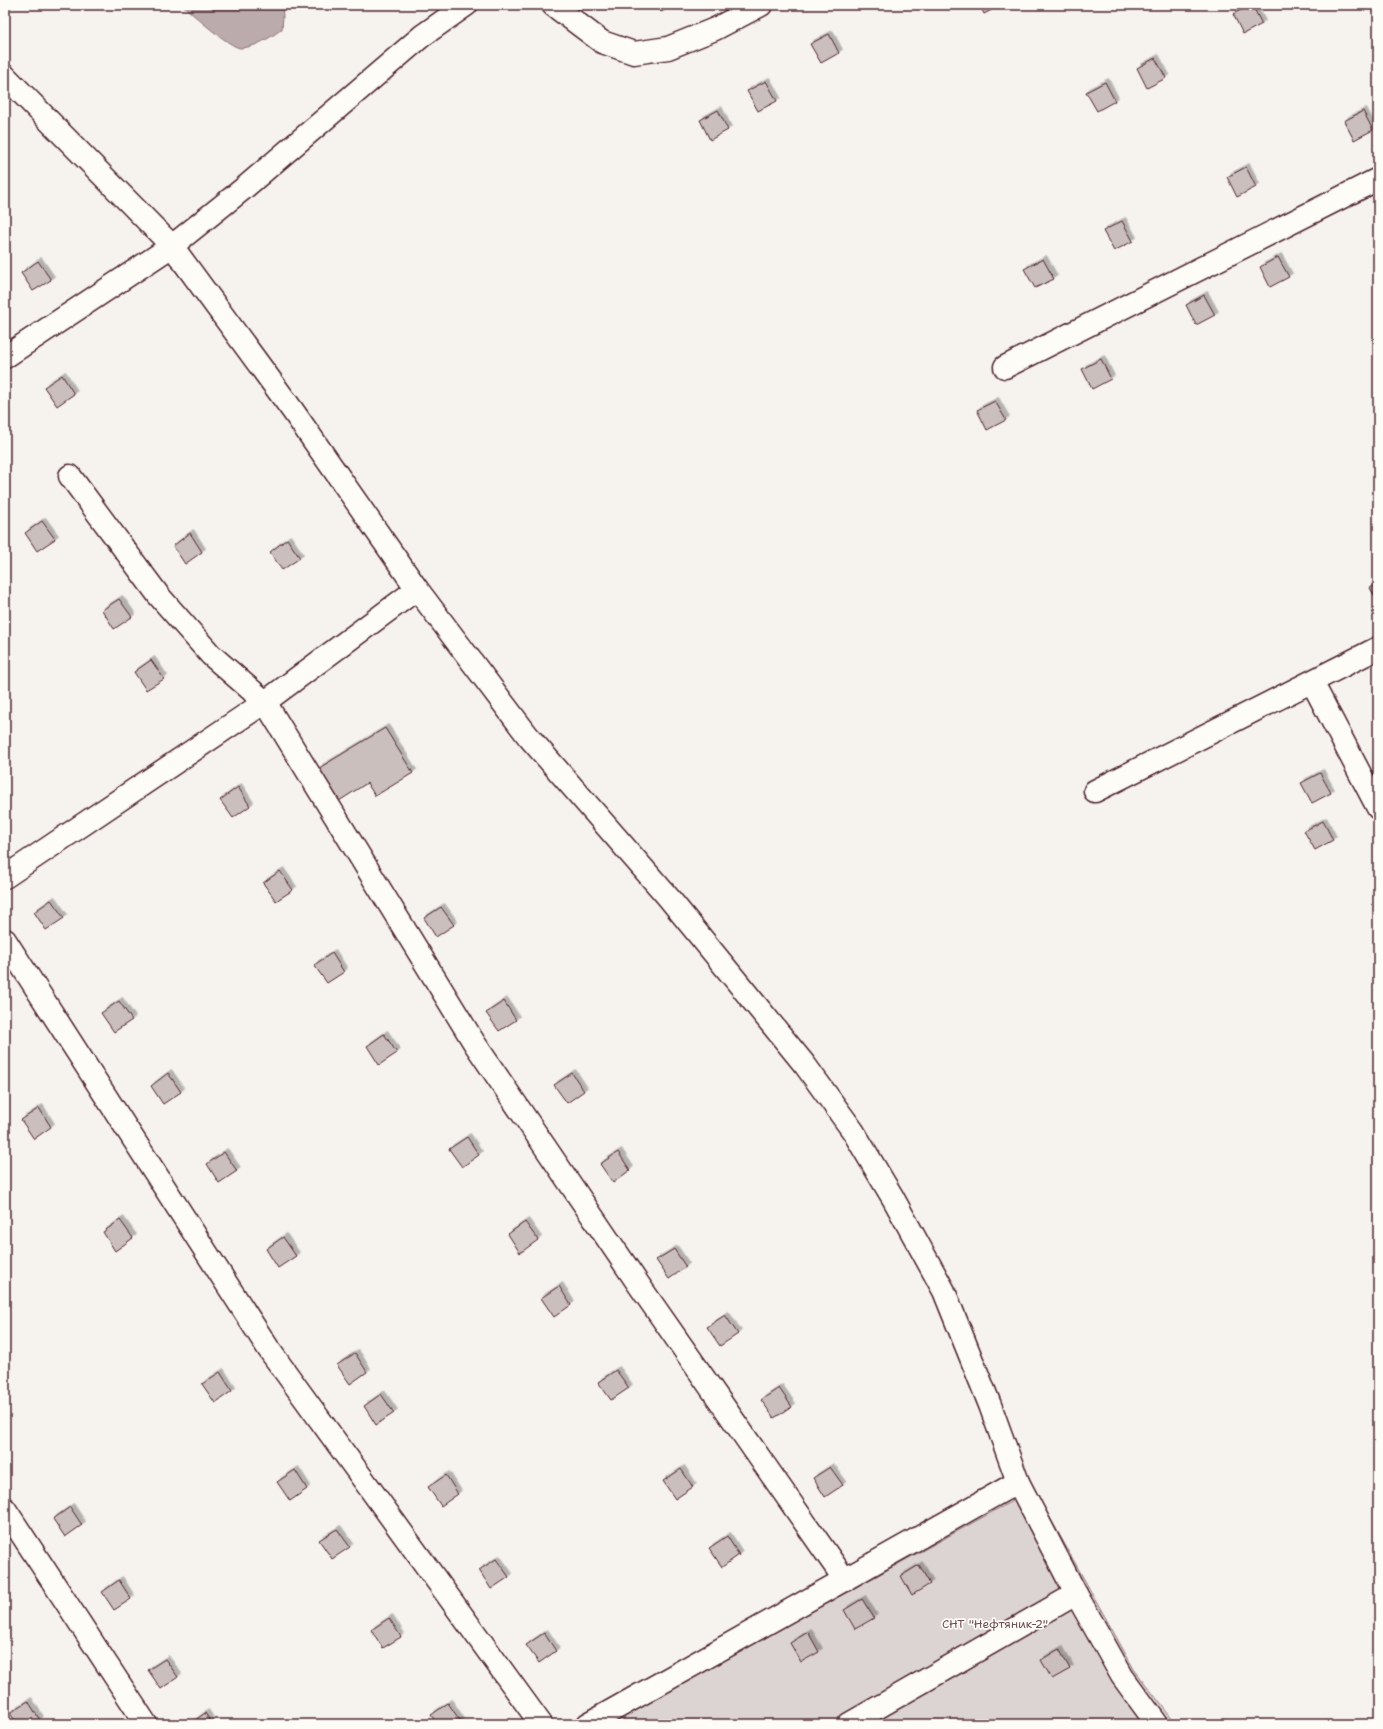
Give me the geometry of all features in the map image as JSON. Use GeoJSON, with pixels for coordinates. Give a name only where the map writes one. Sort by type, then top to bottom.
{"type":"FeatureCollection","features":[{"type":"Feature","properties":{"kind":"street"},"geometry":{"type":"LineString","coordinates":[[5,357],[172,246],[243,189],[422,36],[466,5]]}},
{"type":"Feature","properties":{"kind":"street"},"geometry":{"type":"LineString","coordinates":[[553,5],[602,42],[634,52],[668,48],[715,28],[761,5]]}},
{"type":"Feature","properties":{"kind":"street"},"geometry":{"type":"LineString","coordinates":[[5,76],[172,246],[293,411],[417,589],[528,736],[668,897],[805,1065],[853,1131],[893,1198],[944,1291],[990,1405],[1018,1482],[1076,1594],[1122,1676],[1156,1724]]}},
{"type":"Feature","properties":{"kind":"street"},"geometry":{"type":"LineString","coordinates":[[1005,367],[1378,179]]}},
{"type":"Feature","properties":{"kind":"street"},"geometry":{"type":"LineString","coordinates":[[70,476],[159,596],[211,655],[265,702],[475,1044],[639,1285],[845,1580]]}},
{"type":"Feature","properties":{"kind":"street"},"geometry":{"type":"LineString","coordinates":[[5,878],[265,702],[417,589]]}},
{"type":"Feature","properties":{"kind":"street"},"geometry":{"type":"LineString","coordinates":[[1095,791],[1378,648]]}},
{"type":"Feature","properties":{"kind":"street"},"geometry":{"type":"LineString","coordinates":[[1312,682],[1378,808]]}},
{"type":"Feature","properties":{"kind":"street"},"geometry":{"type":"LineString","coordinates":[[5,940],[270,1351],[541,1724]]}},
{"type":"Feature","properties":{"kind":"street"},"geometry":{"type":"LineString","coordinates":[[588,1724],[1018,1482]]}},
{"type":"Feature","properties":{"kind":"street"},"geometry":{"type":"LineString","coordinates":[[5,1509],[146,1724]]}},
{"type":"Feature","properties":{"kind":"street"},"geometry":{"type":"LineString","coordinates":[[848,1724],[1076,1594]]}},
{"type":"Feature","properties":{"kind":"green space","name":"СНТ \"Нефтяник-2\""},"geometry":{"type":"Polygon","coordinates":[[[1034,1489],[1134,1669],[1176,1724],[608,1724],[1034,1489]]]}},
{"type":"Feature","properties":{"kind":"shaded area"},"geometry":{"type":"Polygon","coordinates":[[[183,5],[282,5],[282,29],[268,39],[257,44],[246,48],[240,48],[219,36],[183,5]]]}},
{"type":"Feature","properties":{"kind":"building"},"geometry":{"type":"Polygon","coordinates":[[[657,5],[674,5],[661,12],[657,5]]]}},
{"type":"Feature","properties":{"kind":"building"},"geometry":{"type":"Polygon","coordinates":[[[980,5],[1001,5],[984,14],[980,5]]]}},
{"type":"Feature","properties":{"kind":"building"},"geometry":{"type":"Polygon","coordinates":[[[1252,5],[1262,24],[1243,34],[1233,14],[1252,5]]]}},
{"type":"Feature","properties":{"kind":"building"},"geometry":{"type":"Polygon","coordinates":[[[829,34],[839,53],[821,63],[810,44],[829,34]]]}},
{"type":"Feature","properties":{"kind":"building"},"geometry":{"type":"Polygon","coordinates":[[[1155,58],[1166,78],[1147,88],[1137,68],[1155,58]]]}},
{"type":"Feature","properties":{"kind":"building"},"geometry":{"type":"Polygon","coordinates":[[[766,81],[777,101],[758,111],[747,91],[766,81]]]}},
{"type":"Feature","properties":{"kind":"building"},"geometry":{"type":"Polygon","coordinates":[[[1105,82],[1115,101],[1097,111],[1086,92],[1105,82]]]}},
{"type":"Feature","properties":{"kind":"building"},"geometry":{"type":"Polygon","coordinates":[[[718,110],[728,130],[710,140],[700,120],[718,110]]]}},
{"type":"Feature","properties":{"kind":"building"},"geometry":{"type":"Polygon","coordinates":[[[1363,111],[1373,130],[1354,140],[1344,121],[1363,111]]]}},
{"type":"Feature","properties":{"kind":"building"},"geometry":{"type":"Polygon","coordinates":[[[1246,167],[1256,187],[1237,197],[1227,177],[1246,167]]]}},
{"type":"Feature","properties":{"kind":"building"},"geometry":{"type":"Polygon","coordinates":[[[1122,221],[1133,241],[1114,251],[1103,231],[1122,221]]]}},
{"type":"Feature","properties":{"kind":"building"},"geometry":{"type":"Polygon","coordinates":[[[1278,257],[1289,277],[1270,287],[1260,267],[1278,257]]]}},
{"type":"Feature","properties":{"kind":"building"},"geometry":{"type":"Polygon","coordinates":[[[1043,259],[1054,279],[1035,288],[1024,269],[1043,259]]]}},
{"type":"Feature","properties":{"kind":"building"},"geometry":{"type":"Polygon","coordinates":[[[38,261],[51,280],[33,291],[21,273],[38,261]]]}},
{"type":"Feature","properties":{"kind":"building"},"geometry":{"type":"Polygon","coordinates":[[[1204,295],[1215,315],[1196,325],[1186,305],[1204,295]]]}},
{"type":"Feature","properties":{"kind":"building"},"geometry":{"type":"Polygon","coordinates":[[[1101,359],[1111,379],[1092,389],[1082,369],[1101,359]]]}},
{"type":"Feature","properties":{"kind":"building"},"geometry":{"type":"Polygon","coordinates":[[[62,375],[74,394],[57,406],[44,387],[62,375]]]}},
{"type":"Feature","properties":{"kind":"building"},"geometry":{"type":"Polygon","coordinates":[[[995,401],[1006,420],[987,430],[977,410],[995,401]]]}},
{"type":"Feature","properties":{"kind":"building"},"geometry":{"type":"Polygon","coordinates":[[[42,521],[55,539],[37,551],[25,533],[42,521]]]}},
{"type":"Feature","properties":{"kind":"building"},"geometry":{"type":"Polygon","coordinates":[[[190,533],[202,552],[185,564],[173,546],[190,533]]]}},
{"type":"Feature","properties":{"kind":"building"},"geometry":{"type":"Polygon","coordinates":[[[287,539],[300,558],[282,570],[270,552],[287,539]]]}},
{"type":"Feature","properties":{"kind":"building"},"geometry":{"type":"Polygon","coordinates":[[[1378,584],[1378,602],[1370,588],[1378,584]]]}},
{"type":"Feature","properties":{"kind":"building"},"geometry":{"type":"Polygon","coordinates":[[[119,599],[132,617],[114,629],[102,610],[119,599]]]}},
{"type":"Feature","properties":{"kind":"building"},"geometry":{"type":"Polygon","coordinates":[[[151,660],[164,679],[146,690],[134,672],[151,660]]]}},
{"type":"Feature","properties":{"kind":"building"},"geometry":{"type":"Polygon","coordinates":[[[385,728],[413,773],[375,796],[367,783],[339,801],[319,768],[385,728]]]}},
{"type":"Feature","properties":{"kind":"building"},"geometry":{"type":"Polygon","coordinates":[[[1320,773],[1331,793],[1312,803],[1301,783],[1320,773]]]}},
{"type":"Feature","properties":{"kind":"building"},"geometry":{"type":"Polygon","coordinates":[[[238,787],[250,806],[233,818],[220,800],[238,787]]]}},
{"type":"Feature","properties":{"kind":"building"},"geometry":{"type":"Polygon","coordinates":[[[1323,821],[1333,840],[1315,850],[1304,831],[1323,821]]]}},
{"type":"Feature","properties":{"kind":"building"},"geometry":{"type":"Polygon","coordinates":[[[280,871],[293,890],[276,901],[263,883],[280,871]]]}},
{"type":"Feature","properties":{"kind":"building"},"geometry":{"type":"Polygon","coordinates":[[[51,900],[64,918],[46,930],[34,912],[51,900]]]}},
{"type":"Feature","properties":{"kind":"building"},"geometry":{"type":"Polygon","coordinates":[[[441,907],[454,925],[436,937],[424,918],[441,907]]]}},
{"type":"Feature","properties":{"kind":"building"},"geometry":{"type":"Polygon","coordinates":[[[332,953],[344,972],[327,983],[314,965],[332,953]]]}},
{"type":"Feature","properties":{"kind":"building"},"geometry":{"type":"Polygon","coordinates":[[[119,1001],[132,1020],[114,1032],[101,1013],[119,1001]]]}},
{"type":"Feature","properties":{"kind":"building"},"geometry":{"type":"Polygon","coordinates":[[[504,1001],[516,1020],[499,1031],[486,1013],[504,1001]]]}},
{"type":"Feature","properties":{"kind":"building"},"geometry":{"type":"Polygon","coordinates":[[[384,1034],[397,1053],[379,1065],[367,1046],[384,1034]]]}},
{"type":"Feature","properties":{"kind":"building"},"geometry":{"type":"Polygon","coordinates":[[[168,1073],[181,1092],[163,1104],[151,1086],[168,1073]]]}},
{"type":"Feature","properties":{"kind":"building"},"geometry":{"type":"Polygon","coordinates":[[[572,1073],[584,1091],[567,1103],[554,1085],[572,1073]]]}},
{"type":"Feature","properties":{"kind":"building"},"geometry":{"type":"Polygon","coordinates":[[[39,1108],[51,1127],[34,1139],[21,1120],[39,1108]]]}},
{"type":"Feature","properties":{"kind":"building"},"geometry":{"type":"Polygon","coordinates":[[[467,1137],[479,1155],[462,1167],[449,1149],[467,1137]]]}},
{"type":"Feature","properties":{"kind":"building"},"geometry":{"type":"Polygon","coordinates":[[[224,1152],[237,1171],[219,1183],[207,1164],[224,1152]]]}},
{"type":"Feature","properties":{"kind":"building"},"geometry":{"type":"Polygon","coordinates":[[[618,1152],[630,1170],[613,1183],[600,1164],[618,1152]]]}},
{"type":"Feature","properties":{"kind":"building"},"geometry":{"type":"Polygon","coordinates":[[[120,1220],[133,1238],[115,1251],[103,1232],[120,1220]]]}},
{"type":"Feature","properties":{"kind":"building"},"geometry":{"type":"Polygon","coordinates":[[[525,1222],[538,1240],[520,1253],[508,1234],[525,1222]]]}},
{"type":"Feature","properties":{"kind":"building"},"geometry":{"type":"Polygon","coordinates":[[[283,1237],[296,1256],[278,1268],[266,1249],[283,1237]]]}},
{"type":"Feature","properties":{"kind":"building"},"geometry":{"type":"Polygon","coordinates":[[[674,1249],[686,1267],[669,1279],[656,1260],[674,1249]]]}},
{"type":"Feature","properties":{"kind":"building"},"geometry":{"type":"Polygon","coordinates":[[[559,1286],[571,1305],[554,1317],[541,1298],[559,1286]]]}},
{"type":"Feature","properties":{"kind":"building"},"geometry":{"type":"Polygon","coordinates":[[[725,1315],[738,1334],[720,1346],[707,1327],[725,1315]]]}},
{"type":"Feature","properties":{"kind":"building"},"geometry":{"type":"Polygon","coordinates":[[[355,1353],[367,1372],[350,1384],[337,1365],[355,1353]]]}},
{"type":"Feature","properties":{"kind":"building"},"geometry":{"type":"Polygon","coordinates":[[[616,1370],[629,1388],[611,1400],[598,1382],[616,1370]]]}},
{"type":"Feature","properties":{"kind":"building"},"geometry":{"type":"Polygon","coordinates":[[[220,1372],[232,1391],[215,1403],[202,1384],[220,1372]]]}},
{"type":"Feature","properties":{"kind":"building"},"geometry":{"type":"Polygon","coordinates":[[[779,1388],[792,1407],[774,1418],[761,1400],[779,1388]]]}},
{"type":"Feature","properties":{"kind":"building"},"geometry":{"type":"Polygon","coordinates":[[[381,1394],[394,1413],[376,1425],[364,1406],[381,1394]]]}},
{"type":"Feature","properties":{"kind":"building"},"geometry":{"type":"Polygon","coordinates":[[[830,1467],[843,1485],[825,1497],[813,1478],[830,1467]]]}},
{"type":"Feature","properties":{"kind":"building"},"geometry":{"type":"Polygon","coordinates":[[[681,1469],[693,1487],[675,1499],[663,1481],[681,1469]]]}},
{"type":"Feature","properties":{"kind":"building"},"geometry":{"type":"Polygon","coordinates":[[[295,1470],[307,1489],[290,1501],[277,1482],[295,1470]]]}},
{"type":"Feature","properties":{"kind":"building"},"geometry":{"type":"Polygon","coordinates":[[[446,1475],[458,1494],[441,1506],[428,1487],[446,1475]]]}},
{"type":"Feature","properties":{"kind":"building"},"geometry":{"type":"Polygon","coordinates":[[[70,1507],[82,1525],[65,1537],[53,1519],[70,1507]]]}},
{"type":"Feature","properties":{"kind":"building"},"geometry":{"type":"Polygon","coordinates":[[[337,1529],[350,1547],[332,1559],[319,1540],[337,1529]]]}},
{"type":"Feature","properties":{"kind":"building"},"geometry":{"type":"Polygon","coordinates":[[[727,1536],[739,1555],[722,1567],[709,1548],[727,1536]]]}},
{"type":"Feature","properties":{"kind":"building"},"geometry":{"type":"Polygon","coordinates":[[[496,1559],[509,1577],[491,1589],[479,1570],[496,1559]]]}},
{"type":"Feature","properties":{"kind":"building"},"geometry":{"type":"Polygon","coordinates":[[[919,1565],[930,1584],[912,1595],[901,1576],[919,1565]]]}},
{"type":"Feature","properties":{"kind":"building"},"geometry":{"type":"Polygon","coordinates":[[[119,1580],[131,1599],[114,1610],[102,1592],[119,1580]]]}},
{"type":"Feature","properties":{"kind":"building"},"geometry":{"type":"Polygon","coordinates":[[[862,1599],[874,1618],[855,1629],[844,1610],[862,1599]]]}},
{"type":"Feature","properties":{"kind":"building"},"geometry":{"type":"Polygon","coordinates":[[[389,1618],[401,1637],[383,1648],[371,1630],[389,1618]]]}},
{"type":"Feature","properties":{"kind":"building"},"geometry":{"type":"Polygon","coordinates":[[[808,1632],[819,1652],[801,1662],[790,1643],[808,1632]]]}},
{"type":"Feature","properties":{"kind":"building"},"geometry":{"type":"Polygon","coordinates":[[[544,1633],[556,1651],[539,1663],[526,1645],[544,1633]]]}},
{"type":"Feature","properties":{"kind":"building"},"geometry":{"type":"Polygon","coordinates":[[[1059,1649],[1070,1669],[1052,1679],[1041,1660],[1059,1649]]]}},
{"type":"Feature","properties":{"kind":"building"},"geometry":{"type":"Polygon","coordinates":[[[165,1659],[178,1677],[161,1689],[148,1670],[165,1659]]]}},
{"type":"Feature","properties":{"kind":"building"},"geometry":{"type":"Polygon","coordinates":[[[28,1701],[40,1720],[34,1724],[17,1724],[10,1713],[28,1701]]]}},
{"type":"Feature","properties":{"kind":"building"},"geometry":{"type":"Polygon","coordinates":[[[448,1703],[461,1722],[458,1724],[437,1724],[431,1715],[448,1703]]]}},
{"type":"Feature","properties":{"kind":"building"},"geometry":{"type":"Polygon","coordinates":[[[205,1713],[212,1724],[190,1724],[205,1713]]]}}]}
